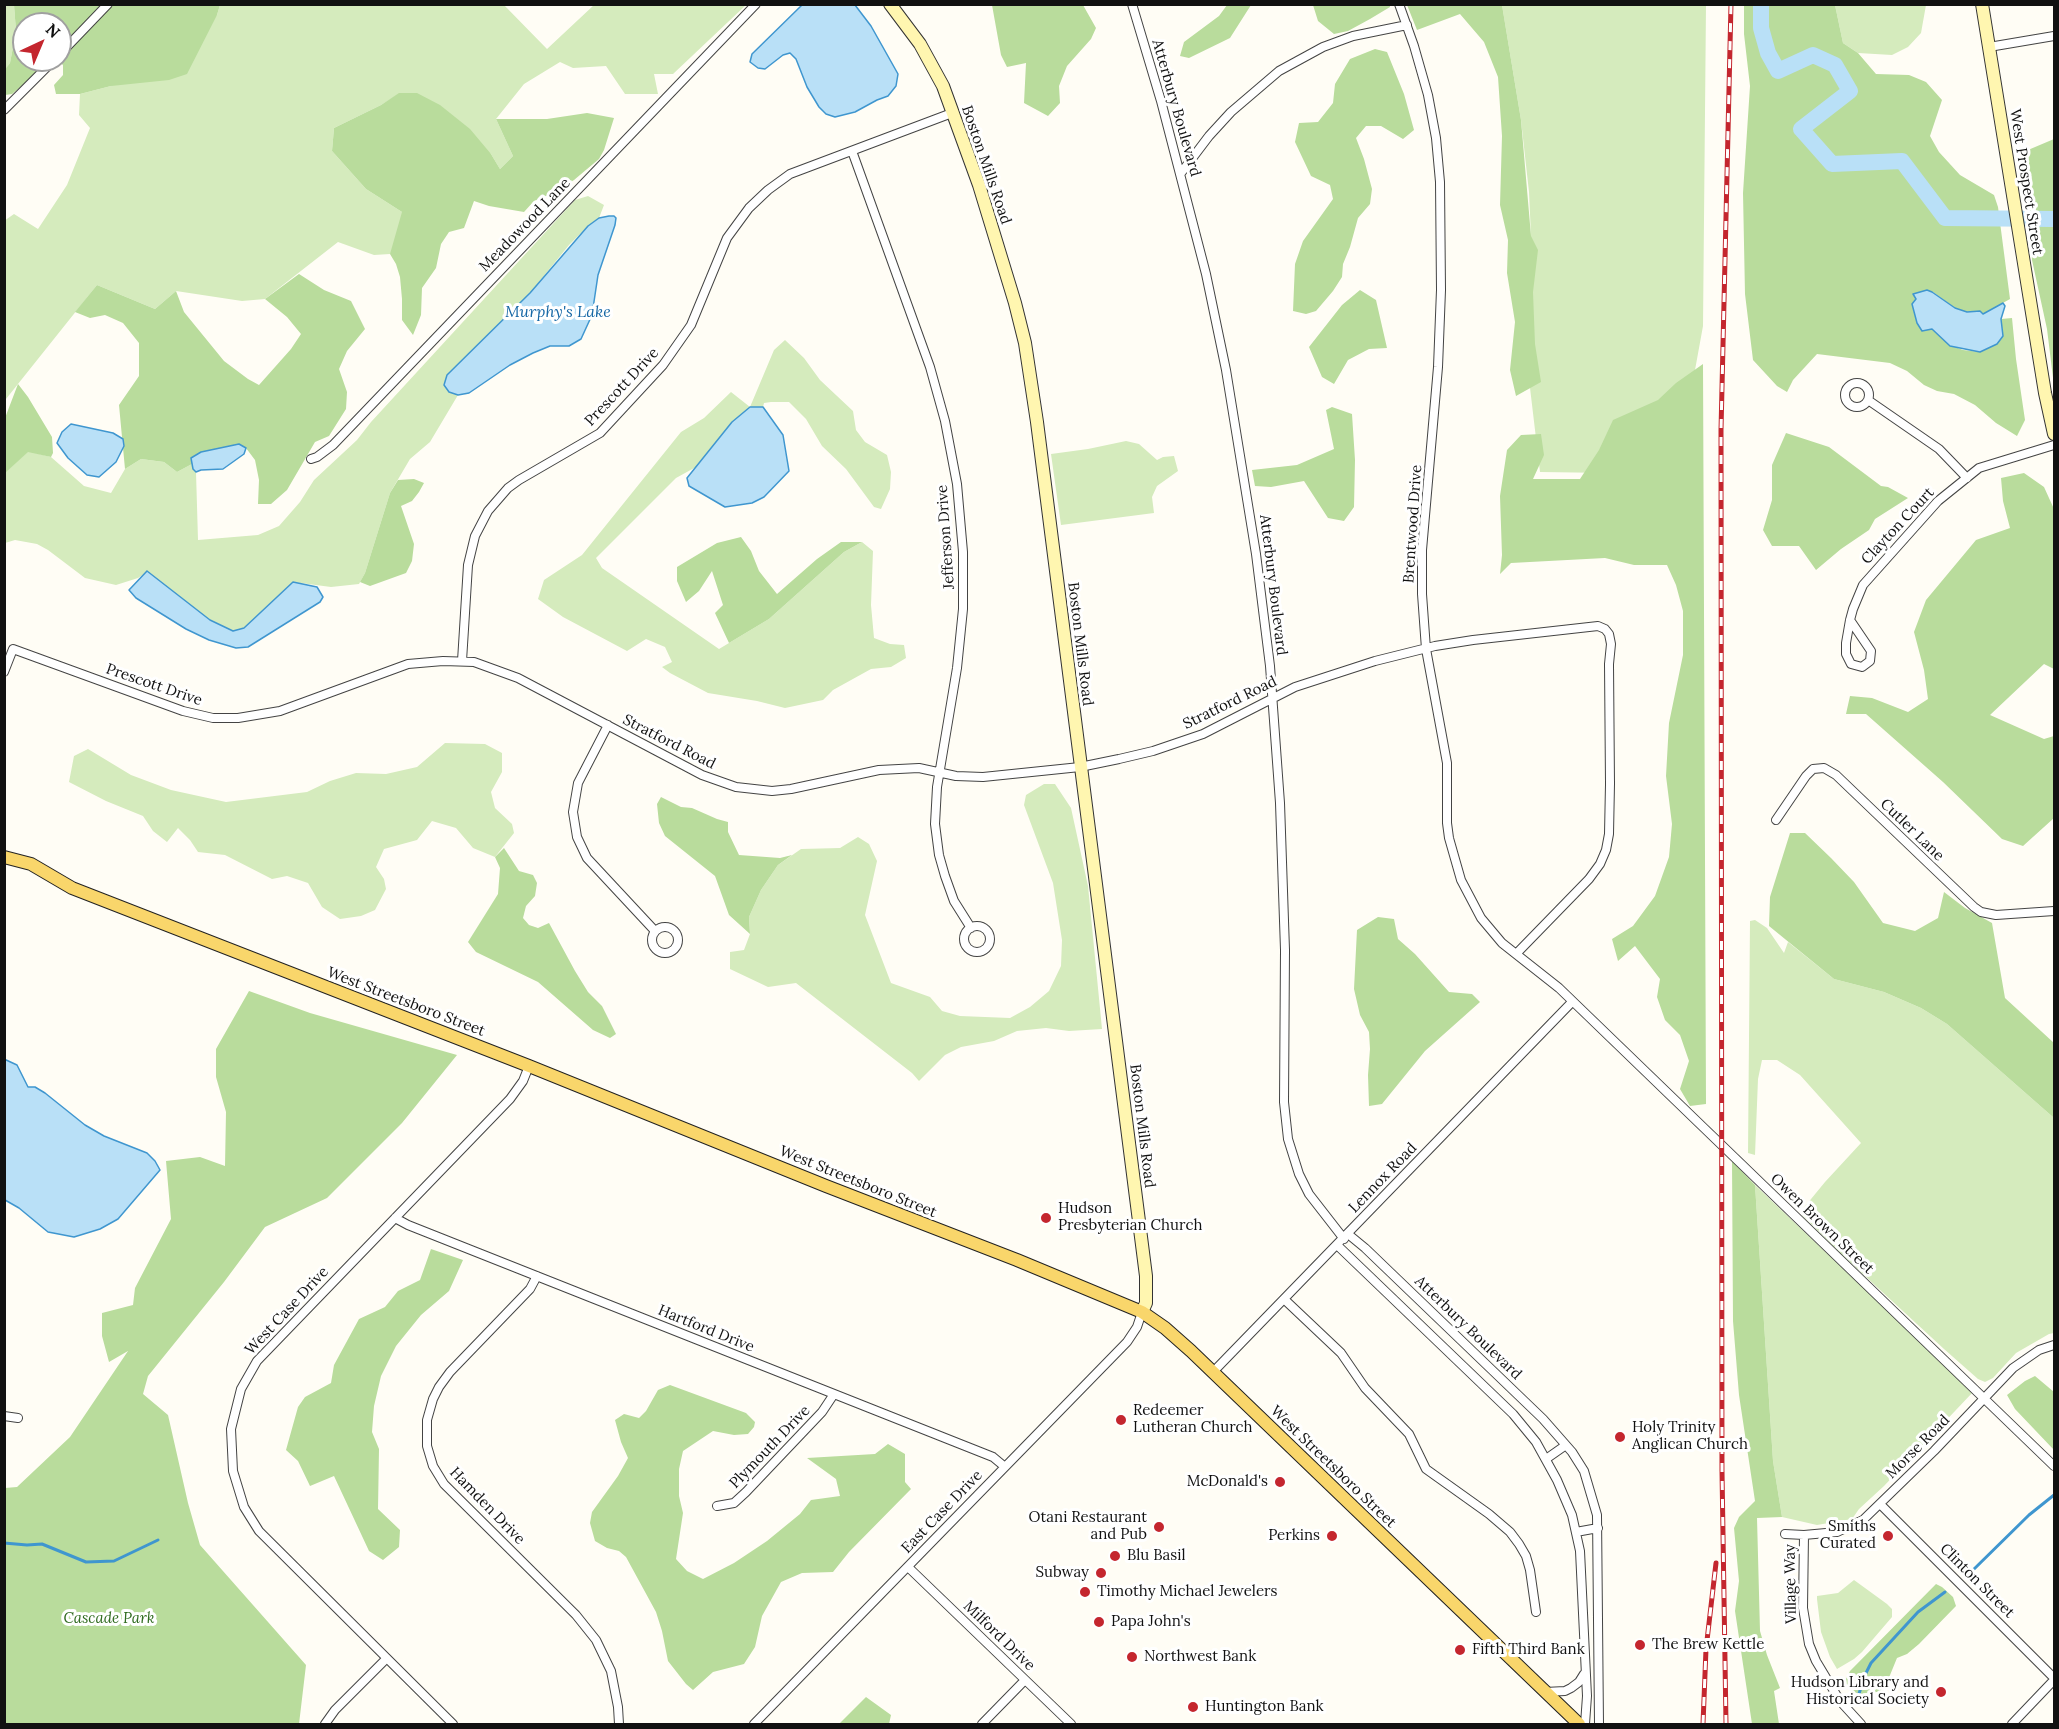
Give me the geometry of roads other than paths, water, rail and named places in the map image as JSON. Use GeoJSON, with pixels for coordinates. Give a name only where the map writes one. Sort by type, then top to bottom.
{"type":"FeatureCollection","features":[{"type":"Feature","properties":{"kind":"main road","name":"West Streetsboro Street"},"geometry":{"type":"LineString","coordinates":[[4,857],[32,864],[72,888],[529,1066],[1142,1312],[1165,1328],[1213,1372],[1579,1725]]}},
{"type":"Feature","properties":{"kind":"street"},"geometry":{"type":"LineString","coordinates":[[72,42],[108,4]]}},
{"type":"Feature","properties":{"kind":"street","name":"Meadowood Lane"},"geometry":{"type":"LineString","coordinates":[[311,459],[317,458],[333,445],[756,4]]}},
{"type":"Feature","properties":{"kind":"street","name":"Boston Mills Road"},"geometry":{"type":"LineString","coordinates":[[890,4],[920,44],[943,86],[964,141],[1009,281],[1026,351],[1146,1276],[1146,1302],[1142,1312]]}},
{"type":"Feature","properties":{"kind":"street","name":"Atterbury Boulevard"},"geometry":{"type":"LineString","coordinates":[[1132,4],[1181,173],[1206,274],[1226,370],[1255,544],[1272,698],[1281,814],[1285,927],[1284,1113],[1288,1139],[1299,1174],[1309,1194],[1343,1239],[1513,1414],[1546,1459],[1565,1496],[1576,1532],[1582,1569],[1584,1670],[1587,1696],[1585,1725]]}},
{"type":"Feature","properties":{"kind":"street","name":"Brentwood Drive"},"geometry":{"type":"LineString","coordinates":[[1399,4],[1422,71],[1438,160],[1441,224],[1438,368],[1422,550],[1422,594],[1426,649],[1447,763],[1447,823],[1454,861],[1461,880],[1481,918],[1502,943],[1548,978],[1572,1002]]}},
{"type":"Feature","properties":{"kind":"street","name":"West Prospect Street"},"geometry":{"type":"LineString","coordinates":[[1982,4],[2045,393],[2055,434]]}},
{"type":"Feature","properties":{"kind":"street"},"geometry":{"type":"LineString","coordinates":[[1181,173],[1209,136],[1232,112],[1279,71],[1308,53],[1353,36],[1407,24]]}},
{"type":"Feature","properties":{"kind":"street"},"geometry":{"type":"LineString","coordinates":[[1989,47],[2055,36]]}},
{"type":"Feature","properties":{"kind":"street"},"geometry":{"type":"LineString","coordinates":[[4,110],[42,72]]}},
{"type":"Feature","properties":{"kind":"street","name":"Prescott Drive"},"geometry":{"type":"LineString","coordinates":[[4,672],[13,649],[183,711],[213,718],[238,718],[280,711],[408,664],[462,661],[468,566],[471,549],[481,523],[497,499],[519,480],[600,432],[663,365],[691,326],[728,238],[749,208],[790,174],[952,113]]}},
{"type":"Feature","properties":{"kind":"street","name":"Jefferson Drive"},"geometry":{"type":"LineString","coordinates":[[852,151],[930,367],[945,421],[959,497],[963,552],[961,639],[939,772],[935,824],[939,855],[954,901],[971,928]]}},
{"type":"Feature","properties":{"kind":"street"},"geometry":{"type":"LineString","coordinates":[[1868,400],[1939,449],[1967,478]]}},
{"type":"Feature","properties":{"kind":"street","name":"Clayton Court"},"geometry":{"type":"LineString","coordinates":[[1850,620],[1871,651],[1870,661],[1862,667],[1851,664],[1846,654],[1846,644],[1850,620],[1863,585],[1938,501],[1980,468],[2055,445]]}},
{"type":"Feature","properties":{"kind":"street","name":"Stratford Road"},"geometry":{"type":"LineString","coordinates":[[462,661],[492,667],[518,678],[702,776],[721,783],[753,789],[791,789],[879,770],[919,768],[967,777],[983,777],[1080,767],[1119,759],[1203,734],[1295,687],[1346,670],[1426,649],[1473,640],[1598,626],[1609,634],[1611,644],[1609,834],[1606,850],[1600,864],[1589,879],[1516,954]]}},
{"type":"Feature","properties":{"kind":"street"},"geometry":{"type":"LineString","coordinates":[[608,725],[581,777],[576,793],[573,812],[577,837],[587,858],[655,931]]}},
{"type":"Feature","properties":{"kind":"street","name":"Cutler Lane"},"geometry":{"type":"LineString","coordinates":[[1776,820],[1806,776],[1814,770],[1824,768],[1836,775],[1974,908],[1996,915],[2055,911]]}},
{"type":"Feature","properties":{"kind":"street","name":"Lennox Road"},"geometry":{"type":"LineString","coordinates":[[1213,1372],[1572,1002]]}},
{"type":"Feature","properties":{"kind":"street","name":"Owen Brown Street"},"geometry":{"type":"LineString","coordinates":[[1572,1002],[2055,1466]]}},
{"type":"Feature","properties":{"kind":"street","name":"West Case Drive"},"geometry":{"type":"LineString","coordinates":[[386,1659],[259,1531],[244,1507],[233,1471],[231,1443],[236,1402],[257,1361],[514,1094],[529,1066]]}},
{"type":"Feature","properties":{"kind":"street","name":"Hartford Drive"},"geometry":{"type":"LineString","coordinates":[[395,1218],[993,1457],[1005,1467]]}},
{"type":"Feature","properties":{"kind":"street","name":"Atterbury Boulevard"},"geometry":{"type":"LineString","coordinates":[[1343,1239],[1365,1248],[1543,1419],[1566,1445],[1584,1471],[1595,1506],[1598,1528],[1599,1725]]}},
{"type":"Feature","properties":{"kind":"street","name":"Hamden Drive"},"geometry":{"type":"LineString","coordinates":[[537,1276],[531,1289],[450,1372],[439,1387],[427,1420],[427,1446],[433,1466],[444,1484],[573,1611],[596,1640],[611,1671],[620,1725]]}},
{"type":"Feature","properties":{"kind":"street"},"geometry":{"type":"LineString","coordinates":[[1285,1300],[1341,1353],[1365,1388],[1409,1434],[1426,1469],[1489,1514],[1510,1532],[1526,1556],[1536,1612]]}},
{"type":"Feature","properties":{"kind":"street","name":"East Case Drive"},"geometry":{"type":"LineString","coordinates":[[754,1725],[1127,1342],[1137,1327],[1142,1312]]}},
{"type":"Feature","properties":{"kind":"street","name":"Morse Road"},"geometry":{"type":"LineString","coordinates":[[1785,1534],[1837,1532],[1855,1526],[1881,1504],[2023,1360],[2039,1350],[2055,1345]]}},
{"type":"Feature","properties":{"kind":"street","name":"Plymouth Drive"},"geometry":{"type":"LineString","coordinates":[[717,1506],[734,1503],[746,1492],[822,1412],[834,1394]]}},
{"type":"Feature","properties":{"kind":"street"},"geometry":{"type":"LineString","coordinates":[[4,1416],[18,1418]]}},
{"type":"Feature","properties":{"kind":"street"},"geometry":{"type":"LineString","coordinates":[[1546,1459],[1566,1445]]}},
{"type":"Feature","properties":{"kind":"street","name":"Clinton Street"},"geometry":{"type":"LineString","coordinates":[[1881,1504],[2055,1679]]}},
{"type":"Feature","properties":{"kind":"street"},"geometry":{"type":"LineString","coordinates":[[1576,1532],[1598,1528]]}},
{"type":"Feature","properties":{"kind":"street","name":"Village Way"},"geometry":{"type":"LineString","coordinates":[[1804,1535],[1803,1608],[1809,1644],[1839,1701],[1861,1725]]}},
{"type":"Feature","properties":{"kind":"street","name":"Milford Drive"},"geometry":{"type":"LineString","coordinates":[[908,1567],[1071,1725]]}},
{"type":"Feature","properties":{"kind":"street"},"geometry":{"type":"LineString","coordinates":[[325,1725],[335,1710],[386,1659],[453,1725]]}},
{"type":"Feature","properties":{"kind":"street"},"geometry":{"type":"LineString","coordinates":[[1545,1692],[1565,1691],[1576,1686],[1582,1679],[1584,1670]]}},
{"type":"Feature","properties":{"kind":"street"},"geometry":{"type":"LineString","coordinates":[[2012,1725],[2055,1679]]}},
{"type":"Feature","properties":{"kind":"street"},"geometry":{"type":"LineString","coordinates":[[982,1725],[1025,1680]]}},
{"type":"Feature","properties":{"kind":"water"},"geometry":{"type":"Polygon","coordinates":[[[802,5],[855,5],[871,26],[898,74],[896,86],[888,96],[855,112],[835,117],[826,114],[819,107],[807,87],[796,59],[790,53],[783,55],[765,69],[758,68],[750,62],[752,54],[802,5]]]}},
{"type":"Feature","properties":{"kind":"water","name":"Murphy's Lake"},"geometry":{"type":"Polygon","coordinates":[[[609,216],[616,218],[615,225],[598,275],[592,315],[581,339],[569,346],[550,346],[533,353],[510,365],[469,393],[458,395],[449,392],[444,385],[447,375],[530,293],[588,226],[599,218],[609,216]]]}},
{"type":"Feature","properties":{"kind":"water"},"geometry":{"type":"Polygon","coordinates":[[[1927,290],[1955,308],[1967,312],[1980,311],[1983,314],[2003,303],[2005,306],[2001,319],[2003,336],[1997,344],[1980,352],[1950,346],[1932,329],[1922,331],[1917,323],[1912,304],[1916,299],[1913,294],[1927,290]]]}},
{"type":"Feature","properties":{"kind":"water"},"geometry":{"type":"Polygon","coordinates":[[[750,407],[763,407],[783,435],[789,471],[764,497],[752,503],[725,507],[689,486],[687,478],[732,422],[750,407]]]}},
{"type":"Feature","properties":{"kind":"water"},"geometry":{"type":"Polygon","coordinates":[[[71,424],[113,433],[123,439],[124,446],[116,462],[99,477],[87,475],[68,458],[57,443],[62,432],[71,424]]]}},
{"type":"Feature","properties":{"kind":"water"},"geometry":{"type":"Polygon","coordinates":[[[239,444],[246,448],[244,454],[223,469],[196,472],[193,469],[191,458],[201,452],[239,444]]]}},
{"type":"Feature","properties":{"kind":"water"},"geometry":{"type":"Polygon","coordinates":[[[147,571],[210,620],[233,631],[244,628],[293,582],[317,587],[323,597],[320,602],[248,647],[236,648],[209,640],[186,629],[136,598],[129,590],[147,571]]]}},
{"type":"Feature","properties":{"kind":"water"},"geometry":{"type":"Polygon","coordinates":[[[4,1059],[17,1065],[28,1087],[35,1087],[45,1093],[85,1125],[104,1136],[147,1153],[155,1161],[160,1170],[118,1219],[100,1229],[74,1237],[48,1232],[19,1208],[5,1200],[4,1059]]]}},
{"type":"Feature","properties":{"kind":"waterway"},"geometry":{"type":"LineString","coordinates":[[1761,4],[1761,28],[1768,53],[1778,71],[1813,55],[1835,65],[1850,91],[1801,129],[1832,164],[1902,161],[1945,218],[2054,219]]}},
{"type":"Feature","properties":{"kind":"waterway"},"geometry":{"type":"LineString","coordinates":[[1971,1572],[2029,1515],[2054,1495]]}},
{"type":"Feature","properties":{"kind":"waterway"},"geometry":{"type":"LineString","coordinates":[[4,1543],[42,1544],[86,1562],[114,1561],[158,1540]]}},
{"type":"Feature","properties":{"kind":"waterway"},"geometry":{"type":"LineString","coordinates":[[1859,1694],[1871,1663],[1918,1612],[1945,1592]]}},
{"type":"Feature","properties":{"kind":"railway"},"geometry":{"type":"LineString","coordinates":[[1726,1724],[1722,1471],[1721,430],[1731,4]]}},
{"type":"Feature","properties":{"kind":"railway"},"geometry":{"type":"LineString","coordinates":[[1703,1724],[1706,1649],[1716,1563]]}},
{"type":"Feature","properties":{"kind":"place","name":"Hudson Presbyterian Church"},"geometry":{"type":"Point","coordinates":[1046,1218]}},
{"type":"Feature","properties":{"kind":"place","name":"Redeemer Lutheran Church"},"geometry":{"type":"Point","coordinates":[1121,1420]}},
{"type":"Feature","properties":{"kind":"place","name":"Holy Trinity Anglican Church"},"geometry":{"type":"Point","coordinates":[1620,1437]}},
{"type":"Feature","properties":{"kind":"place","name":"McDonald's"},"geometry":{"type":"Point","coordinates":[1280,1482]}},
{"type":"Feature","properties":{"kind":"place","name":"Otani Restaurant and Pub"},"geometry":{"type":"Point","coordinates":[1159,1527]}},
{"type":"Feature","properties":{"kind":"place","name":"Perkins"},"geometry":{"type":"Point","coordinates":[1332,1536]}},
{"type":"Feature","properties":{"kind":"place","name":"Smiths Curated"},"geometry":{"type":"Point","coordinates":[1888,1536]}},
{"type":"Feature","properties":{"kind":"place","name":"Blu Basil"},"geometry":{"type":"Point","coordinates":[1115,1556]}},
{"type":"Feature","properties":{"kind":"place","name":"Subway"},"geometry":{"type":"Point","coordinates":[1101,1573]}},
{"type":"Feature","properties":{"kind":"place","name":"Timothy Michael Jewelers"},"geometry":{"type":"Point","coordinates":[1085,1592]}},
{"type":"Feature","properties":{"kind":"place","name":"Papa John's"},"geometry":{"type":"Point","coordinates":[1099,1622]}},
{"type":"Feature","properties":{"kind":"place","name":"The Brew Kettle"},"geometry":{"type":"Point","coordinates":[1640,1645]}},
{"type":"Feature","properties":{"kind":"place","name":"Fifth Third Bank"},"geometry":{"type":"Point","coordinates":[1460,1650]}},
{"type":"Feature","properties":{"kind":"place","name":"Northwest Bank"},"geometry":{"type":"Point","coordinates":[1132,1657]}},
{"type":"Feature","properties":{"kind":"place","name":"Hudson Library and Historical Society"},"geometry":{"type":"Point","coordinates":[1941,1692]}},
{"type":"Feature","properties":{"kind":"place","name":"Huntington Bank"},"geometry":{"type":"Point","coordinates":[1193,1707]}},
{"type":"Feature","properties":{"kind":"park label","name":"Cascade Park"},"geometry":{"type":"Point","coordinates":[109,1619]}}]}
